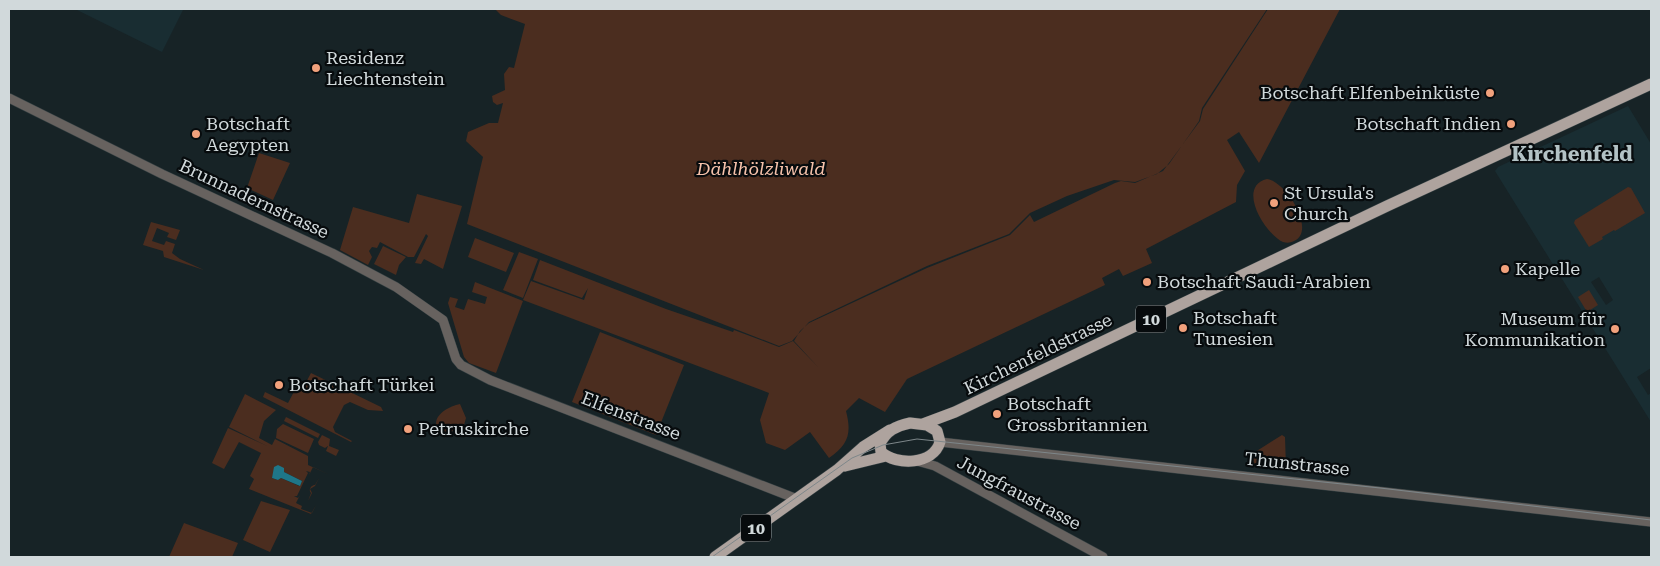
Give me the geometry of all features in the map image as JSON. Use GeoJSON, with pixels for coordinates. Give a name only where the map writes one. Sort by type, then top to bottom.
{"type":"FeatureCollection","features":[{"type":"Feature","properties":{"kind":"main road","name":"Kirchenfeldstrasse"},"geometry":{"type":"LineString","coordinates":[[924,424],[955,412],[1394,203],[1651,84]]}},
{"type":"Feature","properties":{"kind":"main road","name":"Kirchenfeldstrasse"},"geometry":{"type":"LineString","coordinates":[[938,436],[955,412]]}},
{"type":"Feature","properties":{"kind":"main road"},"geometry":{"type":"LineString","coordinates":[[910,423],[924,424],[938,436],[933,453],[917,460],[902,461],[886,456],[881,452],[879,446],[890,430],[910,423]]}},
{"type":"Feature","properties":{"kind":"main road","name":"10"},"geometry":{"type":"LineString","coordinates":[[715,557],[836,470],[863,447],[890,430]]}},
{"type":"Feature","properties":{"kind":"main road","name":"10"},"geometry":{"type":"LineString","coordinates":[[836,470],[871,458],[886,456]]}},
{"type":"Feature","properties":{"kind":"street","name":"Brunnadernstrasse"},"geometry":{"type":"LineString","coordinates":[[9,98],[162,174],[332,253],[396,287],[441,317],[446,326],[456,359]]}},
{"type":"Feature","properties":{"kind":"street","name":"Elfenstrasse"},"geometry":{"type":"LineString","coordinates":[[456,359],[465,368],[490,380],[797,498]]}},
{"type":"Feature","properties":{"kind":"street","name":"Thunstrasse"},"geometry":{"type":"LineString","coordinates":[[938,436],[1651,522]]}},
{"type":"Feature","properties":{"kind":"street","name":"Jungfraustrasse"},"geometry":{"type":"LineString","coordinates":[[917,460],[935,466],[1104,557]]}},
{"type":"Feature","properties":{"kind":"shaded area"},"geometry":{"type":"Polygon","coordinates":[[[75,9],[173,9],[183,10],[162,52],[75,9]]]}},
{"type":"Feature","properties":{"kind":"shaded area"},"geometry":{"type":"Polygon","coordinates":[[[1628,106],[1651,144],[1651,368],[1637,377],[1648,395],[1651,393],[1651,422],[1495,171],[1498,167],[1628,106]],[[1599,277],[1591,282],[1606,305],[1613,300],[1599,277]]]}},
{"type":"Feature","properties":{"kind":"green space","name":"Dählhölzliwald"},"geometry":{"type":"Polygon","coordinates":[[[495,9],[1267,9],[1202,108],[1199,121],[1169,164],[1157,174],[1135,182],[1114,180],[1067,196],[1030,213],[1009,234],[927,266],[809,322],[792,341],[779,346],[467,224],[483,157],[466,141],[468,132],[489,123],[498,123],[503,103],[497,105],[493,102],[492,96],[505,90],[504,74],[509,67],[514,68],[525,24],[501,15],[495,9]]]}},
{"type":"Feature","properties":{"kind":"green space"},"geometry":{"type":"Polygon","coordinates":[[[1268,9],[1340,9],[1259,163],[1239,132],[1227,140],[1245,171],[1237,185],[1236,202],[1146,249],[1152,263],[1123,276],[1119,269],[1102,278],[1105,285],[907,379],[885,412],[859,398],[846,411],[849,426],[847,438],[841,448],[829,458],[810,432],[785,450],[766,443],[760,420],[769,393],[523,300],[531,281],[584,300],[588,288],[582,298],[533,280],[540,260],[666,309],[733,332],[734,330],[779,347],[793,341],[818,367],[794,341],[800,331],[809,323],[927,268],[1010,235],[1030,215],[1034,222],[1115,183],[1121,181],[1135,183],[1163,171],[1200,121],[1203,109],[1268,9]]]}},
{"type":"Feature","properties":{"kind":"green space"},"geometry":{"type":"Polygon","coordinates":[[[259,153],[290,163],[273,200],[247,188],[259,153]]]}},
{"type":"Feature","properties":{"kind":"green space"},"geometry":{"type":"Polygon","coordinates":[[[1267,179],[1275,182],[1290,197],[1301,218],[1300,236],[1293,242],[1283,242],[1276,238],[1262,222],[1257,211],[1254,191],[1258,184],[1267,179]]]}},
{"type":"Feature","properties":{"kind":"green space"},"geometry":{"type":"Polygon","coordinates":[[[1628,187],[1631,188],[1645,213],[1602,237],[1603,239],[1589,247],[1574,223],[1575,220],[1628,187]]]}},
{"type":"Feature","properties":{"kind":"green space"},"geometry":{"type":"Polygon","coordinates":[[[417,194],[462,206],[443,269],[424,259],[421,264],[415,263],[428,236],[426,234],[414,257],[408,257],[380,242],[377,248],[372,247],[369,251],[372,257],[368,265],[340,250],[353,207],[409,223],[417,194]]]}},
{"type":"Feature","properties":{"kind":"green space"},"geometry":{"type":"Polygon","coordinates":[[[151,222],[180,230],[176,240],[167,237],[169,233],[157,228],[152,241],[164,245],[166,241],[175,244],[172,253],[180,259],[204,270],[164,257],[163,251],[143,245],[151,222]]]}},
{"type":"Feature","properties":{"kind":"green space"},"geometry":{"type":"Polygon","coordinates":[[[475,238],[514,253],[506,272],[468,257],[475,238]]]}},
{"type":"Feature","properties":{"kind":"green space"},"geometry":{"type":"Polygon","coordinates":[[[383,246],[406,257],[399,265],[396,275],[374,264],[383,246]]]}},
{"type":"Feature","properties":{"kind":"green space"},"geometry":{"type":"Polygon","coordinates":[[[519,252],[538,259],[523,298],[503,290],[519,252]]]}},
{"type":"Feature","properties":{"kind":"green space"},"geometry":{"type":"Polygon","coordinates":[[[475,282],[523,301],[496,373],[469,363],[464,357],[448,303],[450,297],[458,299],[455,307],[464,310],[468,299],[485,304],[487,297],[472,292],[475,282]]]}},
{"type":"Feature","properties":{"kind":"green space"},"geometry":{"type":"Polygon","coordinates":[[[1589,290],[1598,305],[1587,312],[1578,297],[1589,290]]]}},
{"type":"Feature","properties":{"kind":"green space"},"geometry":{"type":"Polygon","coordinates":[[[600,332],[684,365],[656,435],[572,402],[600,332]]]}},
{"type":"Feature","properties":{"kind":"green space"},"geometry":{"type":"Polygon","coordinates":[[[311,373],[381,407],[383,411],[368,410],[350,402],[344,405],[333,427],[335,432],[351,442],[263,397],[265,392],[288,403],[298,384],[304,386],[311,373]]]}},
{"type":"Feature","properties":{"kind":"green space"},"geometry":{"type":"Polygon","coordinates":[[[245,394],[276,410],[264,421],[259,438],[272,445],[275,439],[308,456],[308,465],[313,467],[309,475],[310,472],[306,471],[308,473],[297,496],[294,496],[298,498],[300,495],[296,503],[302,506],[301,509],[311,514],[249,489],[254,479],[250,476],[261,453],[239,442],[224,469],[212,463],[228,428],[267,446],[229,427],[245,394]],[[278,465],[272,478],[278,480],[281,478],[299,486],[302,481],[284,472],[278,465]]]}},
{"type":"Feature","properties":{"kind":"green space"},"geometry":{"type":"Polygon","coordinates":[[[460,404],[466,418],[464,425],[454,429],[448,436],[439,432],[436,427],[438,417],[445,410],[460,404]]]}},
{"type":"Feature","properties":{"kind":"green space"},"geometry":{"type":"Polygon","coordinates":[[[286,417],[320,434],[318,438],[284,421],[286,417]]]}},
{"type":"Feature","properties":{"kind":"green space"},"geometry":{"type":"Polygon","coordinates":[[[283,424],[314,439],[308,453],[276,438],[277,429],[283,424]]]}},
{"type":"Feature","properties":{"kind":"green space"},"geometry":{"type":"Polygon","coordinates":[[[322,435],[330,439],[329,446],[339,450],[336,456],[326,451],[328,446],[325,448],[319,445],[318,442],[322,435]]]}},
{"type":"Feature","properties":{"kind":"green space"},"geometry":{"type":"Polygon","coordinates":[[[1282,435],[1285,437],[1286,467],[1254,464],[1252,454],[1282,435]]]}},
{"type":"Feature","properties":{"kind":"green space"},"geometry":{"type":"Polygon","coordinates":[[[261,501],[290,510],[270,552],[243,540],[261,501]]]}},
{"type":"Feature","properties":{"kind":"green space"},"geometry":{"type":"Polygon","coordinates":[[[184,523],[238,543],[232,557],[169,557],[184,523]]]}},
{"type":"Feature","properties":{"kind":"water"},"geometry":{"type":"Polygon","coordinates":[[[278,465],[284,468],[284,472],[302,481],[300,486],[281,478],[278,480],[272,478],[274,467],[278,465]]]}},
{"type":"Feature","properties":{"kind":"tram line"},"geometry":{"type":"LineString","coordinates":[[712,557],[852,458],[883,445],[917,439],[1380,488],[1651,520]]}},
{"type":"Feature","properties":{"kind":"place","name":"Residenz Liechtenstein"},"geometry":{"type":"Point","coordinates":[316,68]}},
{"type":"Feature","properties":{"kind":"place","name":"Botschaft Elfenbeinküste"},"geometry":{"type":"Point","coordinates":[1490,93]}},
{"type":"Feature","properties":{"kind":"place","name":"Botschaft Indien"},"geometry":{"type":"Point","coordinates":[1511,124]}},
{"type":"Feature","properties":{"kind":"place","name":"Botschaft Aegypten"},"geometry":{"type":"Point","coordinates":[196,134]}},
{"type":"Feature","properties":{"kind":"place","name":"St Ursula's Church"},"geometry":{"type":"Point","coordinates":[1274,203]}},
{"type":"Feature","properties":{"kind":"place","name":"Kapelle"},"geometry":{"type":"Point","coordinates":[1505,269]}},
{"type":"Feature","properties":{"kind":"place","name":"Botschaft Saudi-Arabien"},"geometry":{"type":"Point","coordinates":[1147,282]}},
{"type":"Feature","properties":{"kind":"place","name":"Botschaft Tunesien"},"geometry":{"type":"Point","coordinates":[1183,328]}},
{"type":"Feature","properties":{"kind":"place","name":"Museum für Kommunikation"},"geometry":{"type":"Point","coordinates":[1615,329]}},
{"type":"Feature","properties":{"kind":"place","name":"Botschaft Türkei"},"geometry":{"type":"Point","coordinates":[279,385]}},
{"type":"Feature","properties":{"kind":"place","name":"Botschaft Grossbritannien"},"geometry":{"type":"Point","coordinates":[997,414]}},
{"type":"Feature","properties":{"kind":"place","name":"Petruskirche"},"geometry":{"type":"Point","coordinates":[408,429]}},
{"type":"Feature","properties":{"kind":"district","name":"Kirchenfeld"},"geometry":{"type":"Point","coordinates":[1572,154]}}]}
